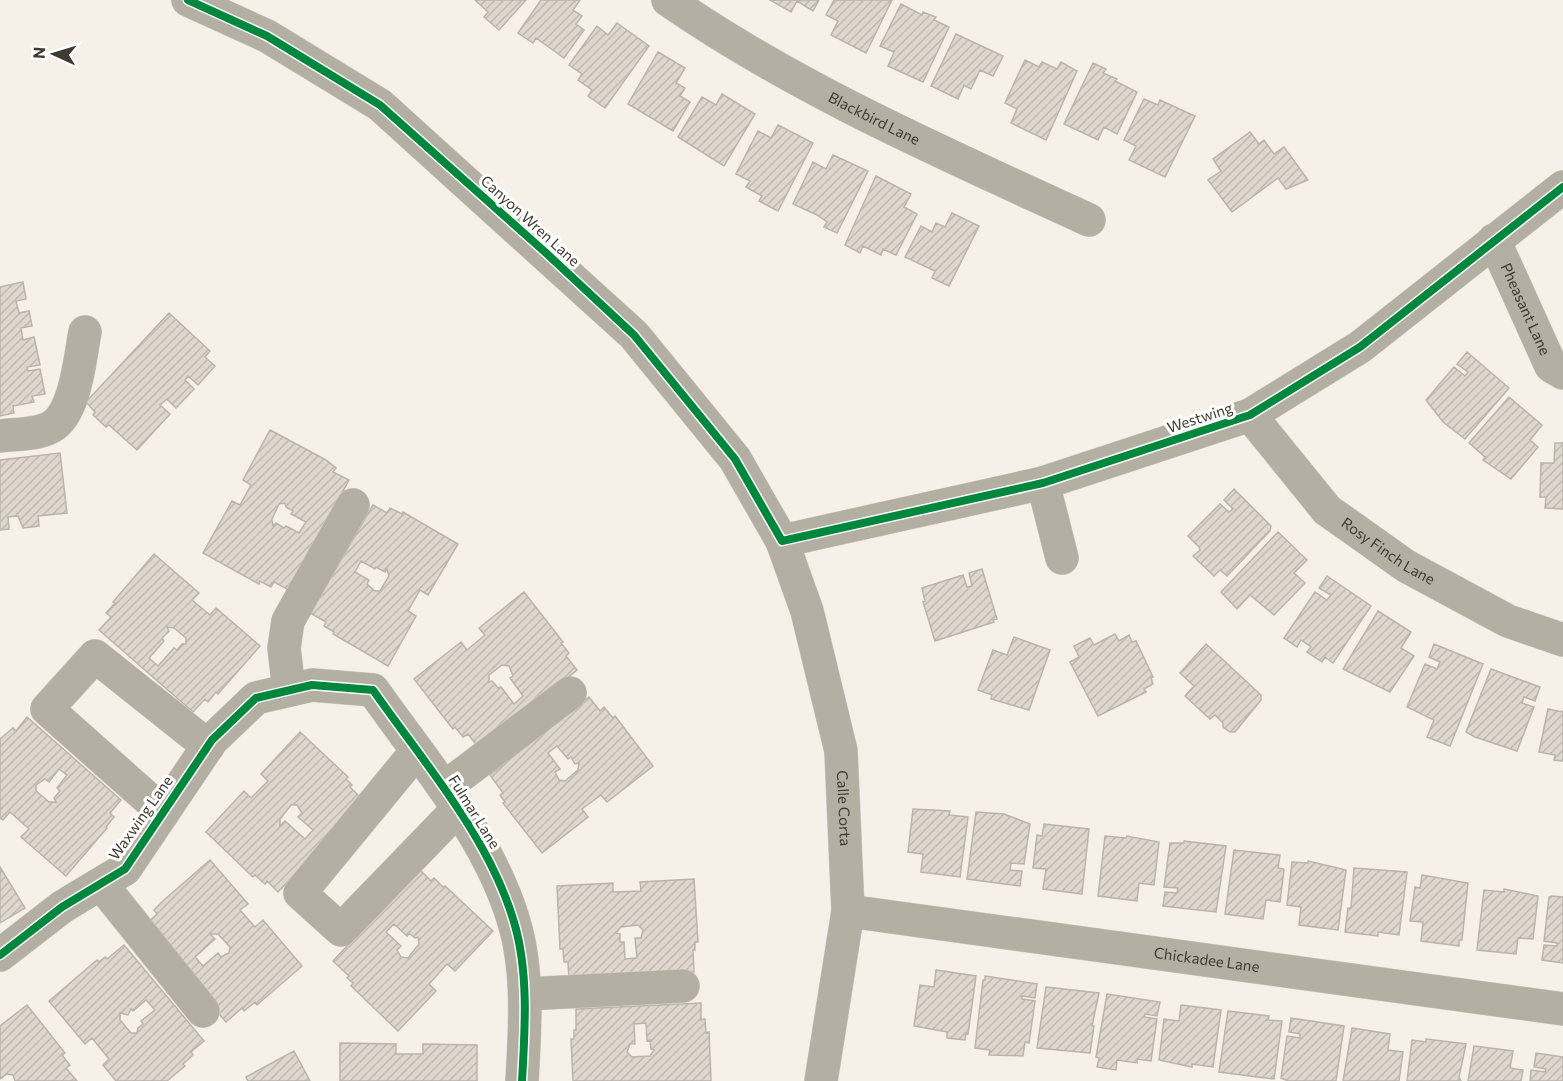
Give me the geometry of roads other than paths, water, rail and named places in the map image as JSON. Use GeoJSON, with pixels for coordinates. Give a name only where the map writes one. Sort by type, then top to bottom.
{"type":"FeatureCollection","features":[{"type":"Feature","properties":{"kind":"street","name":"Canyon Wren Lane"},"geometry":{"type":"LineString","coordinates":[[188,0],[267,36],[380,105],[544,252],[634,335],[735,459],[782,541]]}},
{"type":"Feature","properties":{"kind":"street","name":"Blackbird Lane"},"geometry":{"type":"LineString","coordinates":[[668,0],[780,69],[930,146],[1089,220]]}},
{"type":"Feature","properties":{"kind":"street","name":"Westwing"},"geometry":{"type":"LineString","coordinates":[[782,541],[1043,483],[1250,415],[1360,347],[1563,187]]}},
{"type":"Feature","properties":{"kind":"street","name":"Pheasant Lane"},"geometry":{"type":"LineString","coordinates":[[1494,240],[1551,366],[1563,373]]}},
{"type":"Feature","properties":{"kind":"street"},"geometry":{"type":"LineString","coordinates":[[0,436],[46,429],[62,417],[72,396],[85,332]]}},
{"type":"Feature","properties":{"kind":"street","name":"Rosy Finch Lane"},"geometry":{"type":"LineString","coordinates":[[1250,415],[1327,510],[1406,566],[1508,621],[1563,640]]}},
{"type":"Feature","properties":{"kind":"street"},"geometry":{"type":"LineString","coordinates":[[1043,483],[1062,558]]}},
{"type":"Feature","properties":{"kind":"street"},"geometry":{"type":"LineString","coordinates":[[289,690],[284,648],[288,621],[353,505]]}},
{"type":"Feature","properties":{"kind":"street","name":"Calle Corta"},"geometry":{"type":"LineString","coordinates":[[782,541],[807,611],[841,751],[848,911],[821,1081]]}},
{"type":"Feature","properties":{"kind":"street"},"geometry":{"type":"LineString","coordinates":[[164,812],[47,709],[95,656],[208,746]]}},
{"type":"Feature","properties":{"kind":"street","name":"Fulmar Lane"},"geometry":{"type":"LineString","coordinates":[[256,698],[312,686],[373,690],[451,799],[483,849],[515,923],[525,994],[522,1081]]}},
{"type":"Feature","properties":{"kind":"street"},"geometry":{"type":"LineString","coordinates":[[416,752],[300,893],[342,930],[451,799],[570,693]]}},
{"type":"Feature","properties":{"kind":"street","name":"Waxwing Lane"},"geometry":{"type":"LineString","coordinates":[[0,955],[62,907],[125,869],[208,746],[256,698]]}},
{"type":"Feature","properties":{"kind":"street"},"geometry":{"type":"LineString","coordinates":[[101,884],[203,1011]]}},
{"type":"Feature","properties":{"kind":"street","name":"Chickadee Lane"},"geometry":{"type":"LineString","coordinates":[[848,911],[1563,1009]]}},
{"type":"Feature","properties":{"kind":"street"},"geometry":{"type":"LineString","coordinates":[[525,994],[683,986]]}}]}
